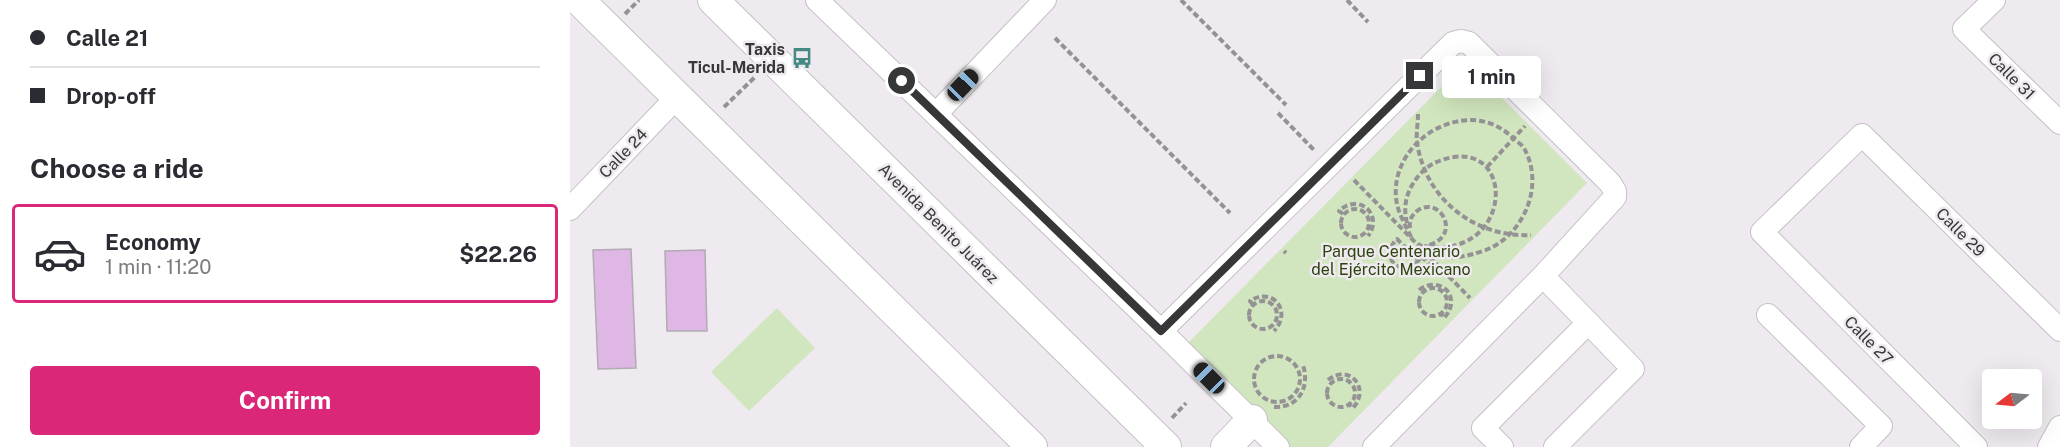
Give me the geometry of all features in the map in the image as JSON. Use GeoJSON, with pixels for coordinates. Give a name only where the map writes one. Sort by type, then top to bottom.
{"type":"FeatureCollection","features":[{"type":"Feature","properties":{"kind":"main road"},"geometry":{"type":"LineString","coordinates":[[579,0],[1032,447]]}},
{"type":"Feature","properties":{"kind":"main road","name":"Avenida Benito Juárez"},"geometry":{"type":"LineString","coordinates":[[713,0],[1168,434]]}},
{"type":"Feature","properties":{"kind":"main road"},"geometry":{"type":"LineString","coordinates":[[1226,447],[1262,414]]}},
{"type":"Feature","properties":{"kind":"street"},"geometry":{"type":"LineString","coordinates":[[817,0],[1161,331],[1262,414],[1278,447]]}},
{"type":"Feature","properties":{"kind":"street"},"geometry":{"type":"LineString","coordinates":[[936,114],[1045,0]]}},
{"type":"Feature","properties":{"kind":"street","name":"Calle 31"},"geometry":{"type":"LineString","coordinates":[[1994,0],[1964,29],[2060,123]]}},
{"type":"Feature","properties":{"kind":"street"},"geometry":{"type":"LineString","coordinates":[[1161,331],[1454,43],[1461,41],[1468,43],[1610,183],[1615,191],[1615,197],[1543,276],[1374,447]]}},
{"type":"Feature","properties":{"kind":"street","name":"Calle 24"},"geometry":{"type":"LineString","coordinates":[[570,208],[677,97]]}},
{"type":"Feature","properties":{"kind":"street","name":"Calle 29"},"geometry":{"type":"LineString","coordinates":[[1762,232],[1862,135],[2060,330]]}},
{"type":"Feature","properties":{"kind":"street","name":"Calle 27"},"geometry":{"type":"LineString","coordinates":[[1762,232],[1976,447]]}},
{"type":"Feature","properties":{"kind":"street"},"geometry":{"type":"LineString","coordinates":[[1543,276],[1633,369],[1554,447]]}},
{"type":"Feature","properties":{"kind":"street"},"geometry":{"type":"LineString","coordinates":[[1768,315],[1881,426],[1861,447]]}},
{"type":"Feature","properties":{"kind":"street"},"geometry":{"type":"LineString","coordinates":[[1502,447],[1483,428],[1588,323]]}},
{"type":"Feature","properties":{"kind":"street"},"geometry":{"type":"LineString","coordinates":[[2049,447],[2060,427]]}},
{"type":"Feature","properties":{"kind":"path"},"geometry":{"type":"LineString","coordinates":[[621,18],[639,0]]}},
{"type":"Feature","properties":{"kind":"path"},"geometry":{"type":"LineString","coordinates":[[1181,0],[1286,105]]}},
{"type":"Feature","properties":{"kind":"path"},"geometry":{"type":"LineString","coordinates":[[1347,0],[1368,22]]}},
{"type":"Feature","properties":{"kind":"path"},"geometry":{"type":"LineString","coordinates":[[1055,38],[1230,213]]}},
{"type":"Feature","properties":{"kind":"path"},"geometry":{"type":"LineString","coordinates":[[717,114],[763,69]]}},
{"type":"Feature","properties":{"kind":"path"},"geometry":{"type":"LineString","coordinates":[[1278,113],[1317,152]]}},
{"type":"Feature","properties":{"kind":"path"},"geometry":{"type":"LineString","coordinates":[[1418,114],[1417,142],[1427,176],[1446,204],[1476,226],[1509,236],[1531,236]]}},
{"type":"Feature","properties":{"kind":"path"},"geometry":{"type":"LineString","coordinates":[[1411,233],[1398,209],[1396,184],[1403,162],[1422,136],[1445,125],[1471,120],[1486,121],[1502,127],[1525,148],[1532,185],[1525,213],[1509,236],[1491,248],[1454,258],[1442,256],[1418,244]]}},
{"type":"Feature","properties":{"kind":"path"},"geometry":{"type":"LineString","coordinates":[[1487,167],[1526,125]]}},
{"type":"Feature","properties":{"kind":"path"},"geometry":{"type":"LineString","coordinates":[[1460,156],[1473,158],[1487,167],[1495,185],[1496,199],[1494,210],[1483,228],[1463,243],[1452,247],[1436,248],[1425,245],[1440,241],[1446,231],[1447,225],[1442,213],[1432,208],[1420,209],[1412,216],[1409,221],[1411,233],[1404,211],[1407,197],[1414,181],[1425,169],[1445,158],[1460,156]]}},
{"type":"Feature","properties":{"kind":"path"},"geometry":{"type":"LineString","coordinates":[[1354,180],[1470,298]]}},
{"type":"Feature","properties":{"kind":"path"},"geometry":{"type":"LineString","coordinates":[[1343,214],[1339,211],[1350,204],[1356,203],[1367,208],[1371,213],[1373,225],[1368,236]]}},
{"type":"Feature","properties":{"kind":"path"},"geometry":{"type":"LineString","coordinates":[[1352,209],[1365,213],[1369,226],[1364,234],[1355,237],[1346,234],[1340,222],[1343,214],[1352,209]]}},
{"type":"Feature","properties":{"kind":"path"},"geometry":{"type":"LineString","coordinates":[[1418,261],[1396,239],[1390,247],[1392,261],[1400,267],[1410,267],[1424,258],[1430,265],[1434,261]]}},
{"type":"Feature","properties":{"kind":"path"},"geometry":{"type":"LineString","coordinates":[[1419,290],[1430,284],[1436,284],[1447,290],[1450,295],[1451,308],[1444,318],[1441,314]]}},
{"type":"Feature","properties":{"kind":"path"},"geometry":{"type":"LineString","coordinates":[[1432,288],[1444,293],[1447,306],[1441,314],[1433,317],[1421,311],[1419,299],[1423,291],[1432,288]]}},
{"type":"Feature","properties":{"kind":"path"},"geometry":{"type":"LineString","coordinates":[[1253,305],[1263,301],[1272,304],[1277,311],[1274,325],[1261,330],[1253,325],[1249,317],[1253,305],[1250,302],[1261,296],[1273,299],[1277,303],[1282,314],[1274,331]]}},
{"type":"Feature","properties":{"kind":"path"},"geometry":{"type":"LineString","coordinates":[[1282,356],[1294,363],[1300,378],[1296,393],[1283,401],[1268,400],[1261,395],[1254,375],[1261,362],[1267,358],[1282,356]]}},
{"type":"Feature","properties":{"kind":"path"},"geometry":{"type":"LineString","coordinates":[[1262,414],[1298,399],[1306,383],[1303,365]]}},
{"type":"Feature","properties":{"kind":"path"},"geometry":{"type":"LineString","coordinates":[[1328,380],[1333,376],[1345,374],[1356,380],[1361,392],[1353,408],[1350,405],[1342,407],[1330,402],[1327,394],[1332,382],[1345,379],[1355,388],[1355,397],[1350,405]]}},
{"type":"Feature","properties":{"kind":"path"},"geometry":{"type":"LineString","coordinates":[[1168,434],[1186,403]]}},
{"type":"Feature","properties":{"kind":"green space","name":"Parque Centenario del Ejército Mexicano"},"geometry":{"type":"Polygon","coordinates":[[[1466,62],[1587,183],[1328,447],[1291,447],[1187,344],[1466,62]]]}},
{"type":"Feature","properties":{"kind":"green space"},"geometry":{"type":"Polygon","coordinates":[[[777,308],[815,348],[749,411],[711,372],[777,308]]]}},
{"type":"Feature","properties":{"kind":"building"},"geometry":{"type":"Polygon","coordinates":[[[631,249],[636,368],[598,369],[593,250],[631,249]]]}},
{"type":"Feature","properties":{"kind":"building"},"geometry":{"type":"Polygon","coordinates":[[[705,250],[707,331],[667,331],[665,251],[705,250]]]}},
{"type":"Feature","properties":{"kind":"place","name":"Taxis Ticul-Merida"},"geometry":{"type":"Point","coordinates":[802,58]}},
{"type":"Feature","properties":{"kind":"route"},"geometry":{"type":"LineString","coordinates":[[902,81],[1161,331],[1420,76]]}}]}
